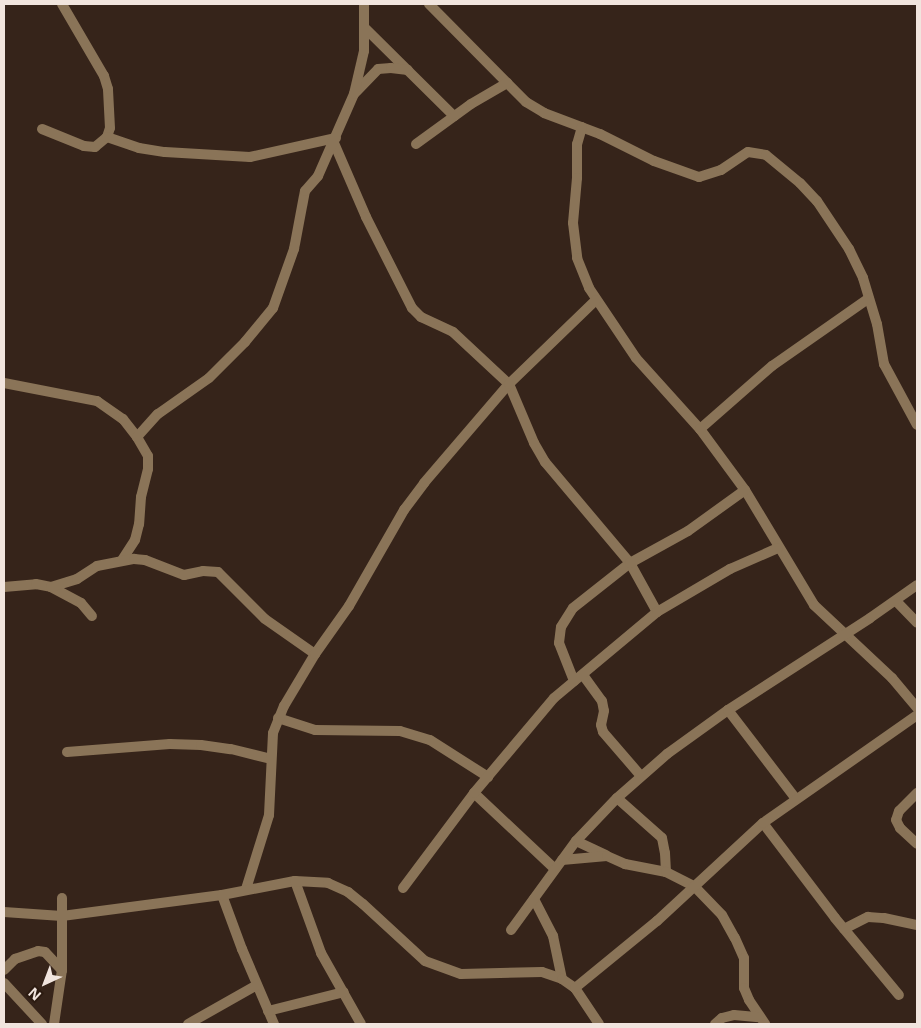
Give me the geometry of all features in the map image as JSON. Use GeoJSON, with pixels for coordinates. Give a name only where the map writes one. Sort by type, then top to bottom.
{"type":"FeatureCollection","features":[{"type":"Feature","properties":{"kind":"street"},"geometry":{"type":"LineString","coordinates":[[42,129],[84,146],[95,147],[107,137],[110,128],[108,89],[96,61],[62,4]]}},
{"type":"Feature","properties":{"kind":"street"},"geometry":{"type":"LineString","coordinates":[[137,437],[158,414],[209,378],[273,308],[294,249],[305,191],[318,176],[354,94],[360,72],[366,28],[364,4]]}},
{"type":"Feature","properties":{"kind":"street"},"geometry":{"type":"LineString","coordinates":[[429,4],[526,102],[544,113],[582,127],[654,161],[699,177],[721,170],[748,152],[766,155],[800,183],[817,201],[849,249],[863,278],[877,324],[884,364],[917,425]]}},
{"type":"Feature","properties":{"kind":"street"},"geometry":{"type":"LineString","coordinates":[[366,28],[454,116]]}},
{"type":"Feature","properties":{"kind":"street"},"geometry":{"type":"LineString","coordinates":[[354,94],[378,70],[391,68],[408,70]]}},
{"type":"Feature","properties":{"kind":"street"},"geometry":{"type":"LineString","coordinates":[[416,144],[454,116],[507,83]]}},
{"type":"Feature","properties":{"kind":"street"},"geometry":{"type":"LineString","coordinates":[[582,127],[577,144],[577,178],[573,223],[577,258],[596,300],[636,358],[700,429],[745,490],[778,548],[814,605],[892,678],[917,708]]}},
{"type":"Feature","properties":{"kind":"street"},"geometry":{"type":"LineString","coordinates":[[107,137],[139,148],[165,152],[250,157],[335,140]]}},
{"type":"Feature","properties":{"kind":"street"},"geometry":{"type":"LineString","coordinates":[[335,140],[366,217],[412,308],[421,317],[452,332],[509,384],[534,443],[545,462],[630,563],[657,612]]}},
{"type":"Feature","properties":{"kind":"street"},"geometry":{"type":"LineString","coordinates":[[700,429],[772,366],[869,298]]}},
{"type":"Feature","properties":{"kind":"street"},"geometry":{"type":"LineString","coordinates":[[246,889],[269,815],[273,733],[278,718],[315,654],[348,606],[414,496],[509,384],[596,300]]}},
{"type":"Feature","properties":{"kind":"street"},"geometry":{"type":"LineString","coordinates":[[4,383],[97,401],[123,419],[137,437],[148,456],[148,469],[141,497],[139,524],[135,540],[122,560]]}},
{"type":"Feature","properties":{"kind":"street"},"geometry":{"type":"LineString","coordinates":[[641,776],[604,732],[601,725],[604,711],[602,701],[578,678],[559,643],[561,627],[572,608],[630,563],[688,531],[745,490]]}},
{"type":"Feature","properties":{"kind":"street"},"geometry":{"type":"LineString","coordinates":[[403,888],[474,793],[554,698],[657,612],[730,569],[778,548]]}},
{"type":"Feature","properties":{"kind":"street"},"geometry":{"type":"LineString","coordinates":[[51,587],[77,579],[98,566],[122,560],[145,560],[184,576],[203,571],[218,572],[265,620],[315,654]]}},
{"type":"Feature","properties":{"kind":"street"},"geometry":{"type":"LineString","coordinates":[[4,587],[36,584],[51,587],[66,593],[81,603],[92,616]]}},
{"type":"Feature","properties":{"kind":"street"},"geometry":{"type":"LineString","coordinates":[[511,930],[576,841],[641,776],[690,735],[896,601],[917,585]]}},
{"type":"Feature","properties":{"kind":"street"},"geometry":{"type":"LineString","coordinates":[[896,601],[917,623]]}},
{"type":"Feature","properties":{"kind":"street"},"geometry":{"type":"LineString","coordinates":[[728,710],[796,799]]}},
{"type":"Feature","properties":{"kind":"street"},"geometry":{"type":"LineString","coordinates":[[575,988],[657,921],[763,823],[917,715]]}},
{"type":"Feature","properties":{"kind":"street"},"geometry":{"type":"LineString","coordinates":[[278,718],[315,730],[400,731],[430,740],[488,777]]}},
{"type":"Feature","properties":{"kind":"street"},"geometry":{"type":"LineString","coordinates":[[67,752],[170,744],[201,745],[231,749],[271,759]]}},
{"type":"Feature","properties":{"kind":"street"},"geometry":{"type":"LineString","coordinates":[[474,793],[555,869]]}},
{"type":"Feature","properties":{"kind":"street"},"geometry":{"type":"LineString","coordinates":[[917,793],[899,811],[896,820],[900,828],[917,844]]}},
{"type":"Feature","properties":{"kind":"street"},"geometry":{"type":"LineString","coordinates":[[617,798],[662,838],[666,853],[666,872]]}},
{"type":"Feature","properties":{"kind":"street"},"geometry":{"type":"LineString","coordinates":[[763,823],[844,929],[899,995]]}},
{"type":"Feature","properties":{"kind":"street"},"geometry":{"type":"LineString","coordinates":[[576,841],[625,864],[666,872],[694,886],[722,915],[735,938],[744,958],[744,988],[762,1021]]}},
{"type":"Feature","properties":{"kind":"street"},"geometry":{"type":"LineString","coordinates":[[562,860],[607,856]]}},
{"type":"Feature","properties":{"kind":"street"},"geometry":{"type":"LineString","coordinates":[[295,881],[321,953],[361,1024]]}},
{"type":"Feature","properties":{"kind":"street"},"geometry":{"type":"LineString","coordinates":[[4,912],[62,916],[222,895],[295,881],[328,883],[348,892],[425,961],[446,971],[460,974],[542,972],[562,979],[575,988],[598,1024]]}},
{"type":"Feature","properties":{"kind":"street"},"geometry":{"type":"LineString","coordinates":[[222,895],[274,1024]]}},
{"type":"Feature","properties":{"kind":"street"},"geometry":{"type":"LineString","coordinates":[[54,1024],[62,970],[62,898]]}},
{"type":"Feature","properties":{"kind":"street"},"geometry":{"type":"LineString","coordinates":[[534,899],[553,936],[562,979]]}},
{"type":"Feature","properties":{"kind":"street"},"geometry":{"type":"LineString","coordinates":[[844,929],[868,918],[884,918],[917,924]]}},
{"type":"Feature","properties":{"kind":"street"},"geometry":{"type":"LineString","coordinates":[[5,965],[38,951],[45,952],[62,970]]}},
{"type":"Feature","properties":{"kind":"street"},"geometry":{"type":"LineString","coordinates":[[4,984],[42,1024]]}},
{"type":"Feature","properties":{"kind":"street"},"geometry":{"type":"LineString","coordinates":[[188,1024],[257,985]]}},
{"type":"Feature","properties":{"kind":"street"},"geometry":{"type":"LineString","coordinates":[[268,1011],[344,992]]}},
{"type":"Feature","properties":{"kind":"street"},"geometry":{"type":"LineString","coordinates":[[714,1024],[722,1018],[734,1015],[762,1021]]}}]}
